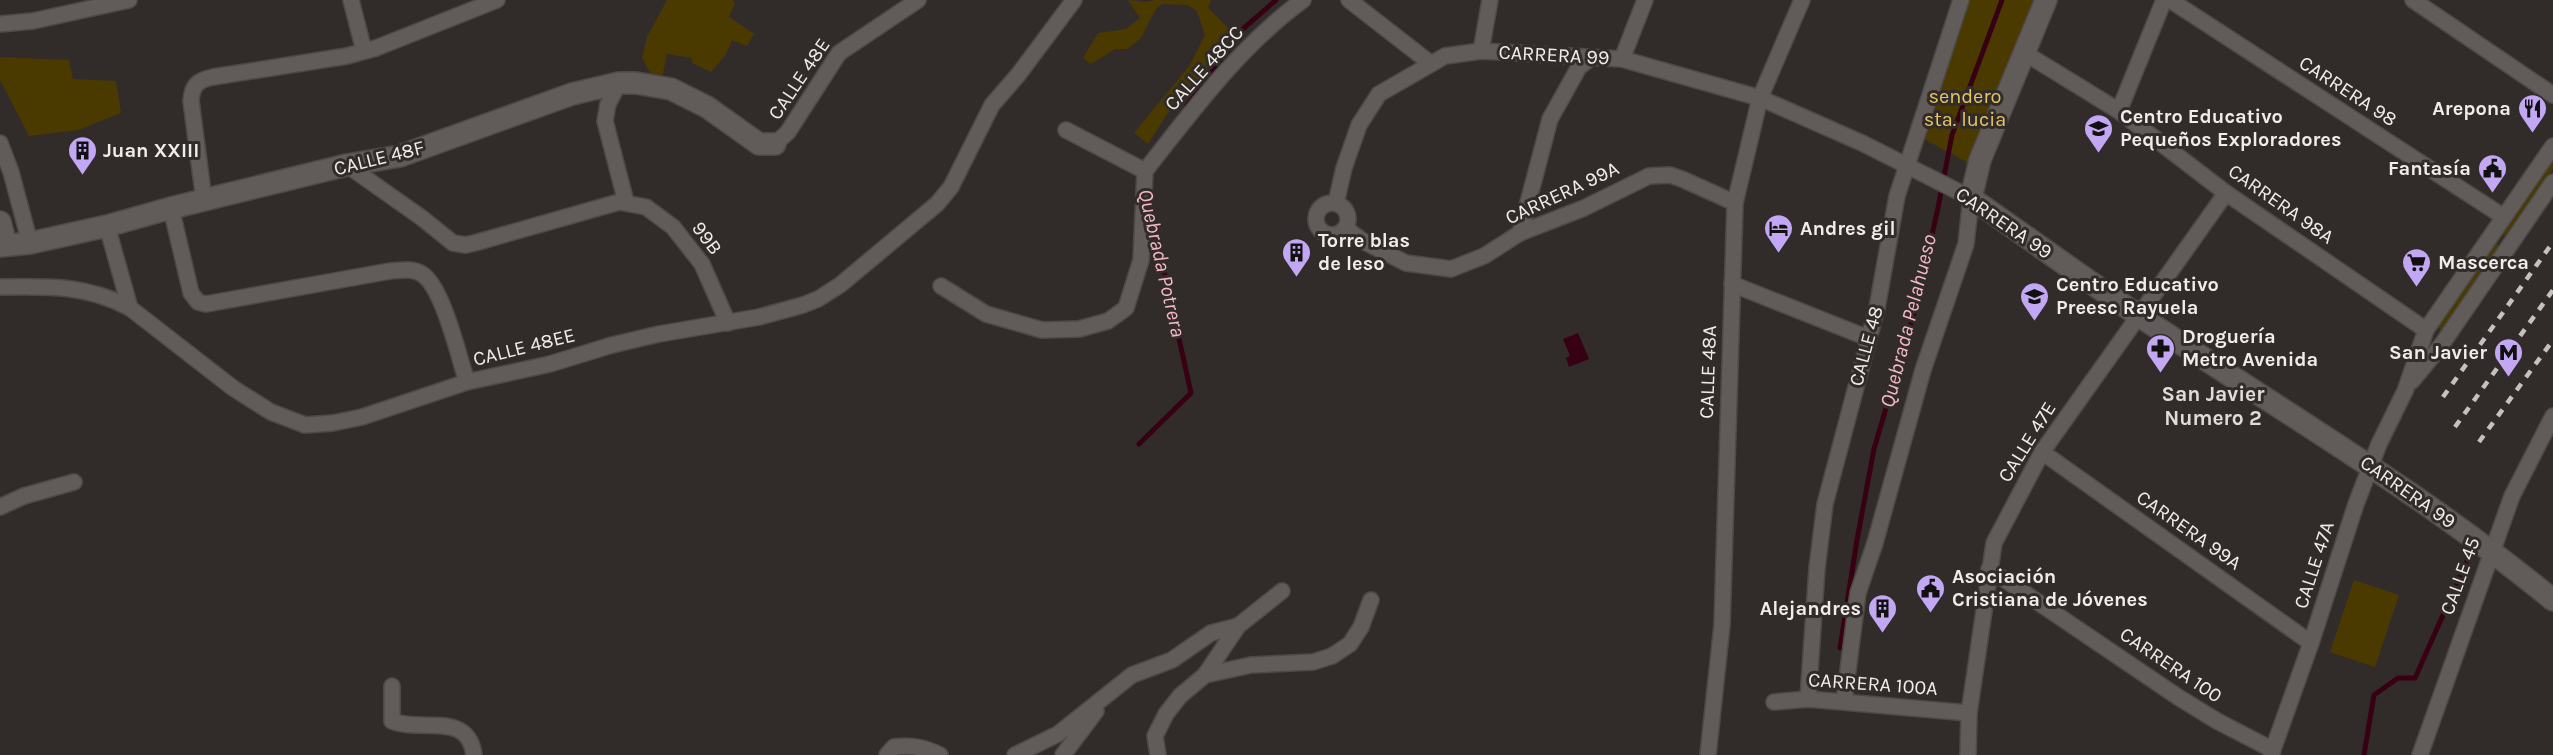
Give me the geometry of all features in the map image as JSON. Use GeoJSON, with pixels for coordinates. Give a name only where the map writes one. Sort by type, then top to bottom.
{"type":"FeatureCollection","features":[{"type":"Feature","properties":{"kind":"street"},"geometry":{"type":"LineString","coordinates":[[0,24],[33,21],[129,0]]}},
{"type":"Feature","properties":{"kind":"street"},"geometry":{"type":"LineString","coordinates":[[351,0],[364,51]]}},
{"type":"Feature","properties":{"kind":"street"},"geometry":{"type":"LineString","coordinates":[[204,200],[191,101],[194,87],[198,82],[213,76],[330,60],[364,51],[497,0]]}},
{"type":"Feature","properties":{"kind":"street","name":"CALLE 48E"},"geometry":{"type":"LineString","coordinates":[[775,144],[788,132],[839,52],[918,0]]}},
{"type":"Feature","properties":{"kind":"street","name":"CALLE 48EE"},"geometry":{"type":"LineString","coordinates":[[0,287],[37,286],[89,291],[130,308],[252,401],[282,418],[305,425],[362,417],[467,382],[550,364],[612,345],[659,334],[759,317],[818,299],[840,285],[911,228],[945,196],[985,117],[1074,0]]}},
{"type":"Feature","properties":{"kind":"street","name":"CALLE 48CC"},"geometry":{"type":"LineString","coordinates":[[1145,171],[1217,79],[1279,17],[1303,0]]}},
{"type":"Feature","properties":{"kind":"street"},"geometry":{"type":"LineString","coordinates":[[1349,0],[1430,63]]}},
{"type":"Feature","properties":{"kind":"street"},"geometry":{"type":"LineString","coordinates":[[1481,51],[1490,0]]}},
{"type":"Feature","properties":{"kind":"street"},"geometry":{"type":"LineString","coordinates":[[1623,59],[1645,0]]}},
{"type":"Feature","properties":{"kind":"street","name":"CALLE 48A"},"geometry":{"type":"LineString","coordinates":[[1708,755],[1722,625],[1736,203],[1760,98],[1802,0]]}},
{"type":"Feature","properties":{"kind":"street","name":"CALLE 48"},"geometry":{"type":"LineString","coordinates":[[1808,699],[1817,568],[1825,504],[1885,272],[1897,196],[1911,168],[1961,0]]}},
{"type":"Feature","properties":{"kind":"street"},"geometry":{"type":"LineString","coordinates":[[1844,702],[1858,593],[1875,543],[1923,370],[1966,244],[1967,196],[2046,0]]}},
{"type":"Feature","properties":{"kind":"street"},"geometry":{"type":"LineString","coordinates":[[2119,111],[2164,0]]}},
{"type":"Feature","properties":{"kind":"street","name":"CARRERA 98"},"geometry":{"type":"LineString","coordinates":[[2170,0],[2504,217]]}},
{"type":"Feature","properties":{"kind":"street"},"geometry":{"type":"LineString","coordinates":[[2413,0],[2553,95]]}},
{"type":"Feature","properties":{"kind":"street","name":"CARRERA 99"},"geometry":{"type":"LineString","coordinates":[[1336,203],[1344,168],[1359,124],[1379,94],[1444,56],[1481,51],[1623,59],[1760,98],[1967,196],[2139,315],[2370,467],[2491,551],[2553,600]]}},
{"type":"Feature","properties":{"kind":"street","name":"CARRERA 98A"},"geometry":{"type":"LineString","coordinates":[[2024,52],[2119,111],[2226,193],[2426,330]]}},
{"type":"Feature","properties":{"kind":"street"},"geometry":{"type":"LineString","coordinates":[[1520,233],[1550,119],[1579,67],[1592,57]]}},
{"type":"Feature","properties":{"kind":"street"},"geometry":{"type":"LineString","coordinates":[[347,165],[453,243],[466,245],[626,202],[605,121],[608,104],[619,83]]}},
{"type":"Feature","properties":{"kind":"street","name":"CALLE 48F"},"geometry":{"type":"LineString","coordinates":[[3,245],[30,243],[107,226],[347,165],[400,156],[572,94],[619,83],[636,83],[671,89],[707,107],[759,144],[775,144]]}},
{"type":"Feature","properties":{"kind":"street"},"geometry":{"type":"LineString","coordinates":[[941,286],[986,314],[1042,330],[1079,329],[1108,321],[1126,308],[1140,260],[1145,171],[1066,130]]}},
{"type":"Feature","properties":{"kind":"street"},"geometry":{"type":"LineString","coordinates":[[0,143],[11,172],[30,243]]}},
{"type":"Feature","properties":{"kind":"street","name":"CALLE 47A"},"geometry":{"type":"LineString","coordinates":[[2272,752],[2311,643],[2356,504],[2370,467],[2405,391],[2426,330],[2553,146]]}},
{"type":"Feature","properties":{"kind":"street","name":"CARRERA 99A"},"geometry":{"type":"LineString","coordinates":[[1345,228],[1363,241],[1406,263],[1451,269],[1484,256],[1520,233],[1584,208],[1634,183],[1660,175],[1670,175],[1697,184],[1736,203]]}},
{"type":"Feature","properties":{"kind":"street","name":"CALLE 47A"},"geometry":{"type":"LineString","coordinates":[[2405,391],[2440,347],[2553,182]]}},
{"type":"Feature","properties":{"kind":"street","name":"CALLE 47E"},"geometry":{"type":"LineString","coordinates":[[1968,755],[1969,713],[1994,543],[2042,452],[2226,193]]}},
{"type":"Feature","properties":{"kind":"street","name":"99B"},"geometry":{"type":"LineString","coordinates":[[626,202],[646,207],[673,227],[702,264],[728,323]]}},
{"type":"Feature","properties":{"kind":"street"},"geometry":{"type":"LineString","coordinates":[[1330,203],[1342,206],[1348,217],[1345,228],[1341,232],[1329,234],[1319,227],[1317,222],[1319,210],[1330,203]]}},
{"type":"Feature","properties":{"kind":"street"},"geometry":{"type":"LineString","coordinates":[[171,208],[191,293],[198,302],[206,304],[390,271],[421,273],[433,285],[441,300],[467,382]]}},
{"type":"Feature","properties":{"kind":"street"},"geometry":{"type":"LineString","coordinates":[[0,222],[3,245]]}},
{"type":"Feature","properties":{"kind":"street"},"geometry":{"type":"LineString","coordinates":[[107,226],[130,308]]}},
{"type":"Feature","properties":{"kind":"street"},"geometry":{"type":"LineString","coordinates":[[1732,284],[1868,338]]}},
{"type":"Feature","properties":{"kind":"street","name":"CALLE 45"},"geometry":{"type":"LineString","coordinates":[[2420,755],[2491,551],[2515,490],[2553,416]]}},
{"type":"Feature","properties":{"kind":"street","name":"CARRERA 99A"},"geometry":{"type":"LineString","coordinates":[[2042,452],[2311,643]]}},
{"type":"Feature","properties":{"kind":"street"},"geometry":{"type":"LineString","coordinates":[[0,507],[24,496],[74,482]]}},
{"type":"Feature","properties":{"kind":"street","name":"CARRERA 100"},"geometry":{"type":"LineString","coordinates":[[1989,569],[2178,697],[2272,752]]}},
{"type":"Feature","properties":{"kind":"street"},"geometry":{"type":"LineString","coordinates":[[1158,755],[1155,736],[1166,714],[1180,696],[1205,675],[1238,626],[1282,591]]}},
{"type":"Feature","properties":{"kind":"street"},"geometry":{"type":"LineString","coordinates":[[1205,675],[1251,665],[1313,663],[1332,656],[1350,644],[1361,627],[1371,600]]}},
{"type":"Feature","properties":{"kind":"street"},"geometry":{"type":"LineString","coordinates":[[1015,755],[1058,734],[1132,675],[1172,660],[1211,633],[1238,626]]}},
{"type":"Feature","properties":{"kind":"street"},"geometry":{"type":"LineString","coordinates":[[392,686],[392,720],[404,726],[444,725],[461,729],[469,737],[474,755]]}},
{"type":"Feature","properties":{"kind":"street"},"geometry":{"type":"LineString","coordinates":[[1063,755],[1106,696]]}},
{"type":"Feature","properties":{"kind":"street","name":"CARRERA 100A"},"geometry":{"type":"LineString","coordinates":[[1774,702],[1808,699],[1969,713]]}},
{"type":"Feature","properties":{"kind":"street"},"geometry":{"type":"LineString","coordinates":[[887,755],[894,747],[907,746],[926,748],[940,755]]}},
{"type":"Feature","properties":{"kind":"green space"},"geometry":{"type":"Polygon","coordinates":[[[667,0],[732,0],[735,3],[729,17],[754,34],[747,46],[732,40],[726,54],[711,72],[692,63],[692,58],[667,54],[662,78],[653,78],[642,58],[647,37],[667,0]]]}},
{"type":"Feature","properties":{"kind":"green space"},"geometry":{"type":"Polygon","coordinates":[[[1128,0],[1146,2],[1211,0],[1208,8],[1234,34],[1187,95],[1167,114],[1148,144],[1134,133],[1190,65],[1205,35],[1197,11],[1188,5],[1163,4],[1157,7],[1141,38],[1127,49],[1115,49],[1091,64],[1083,58],[1098,33],[1126,29],[1140,18],[1128,0]]]}},
{"type":"Feature","properties":{"kind":"green space","name":"sendero sta. lucia"},"geometry":{"type":"Polygon","coordinates":[[[1969,0],[2044,0],[1979,169],[1915,134],[1969,0]]]}},
{"type":"Feature","properties":{"kind":"green space"},"geometry":{"type":"Polygon","coordinates":[[[0,57],[69,60],[73,79],[116,81],[121,113],[79,130],[29,136],[0,80],[0,57]]]}},
{"type":"Feature","properties":{"kind":"green space"},"geometry":{"type":"Polygon","coordinates":[[[2553,159],[2553,169],[2507,237],[2503,234],[2553,159]]]}},
{"type":"Feature","properties":{"kind":"green space"},"geometry":{"type":"Polygon","coordinates":[[[2496,243],[2500,246],[2441,331],[2438,327],[2496,243]]]}},
{"type":"Feature","properties":{"kind":"green space"},"geometry":{"type":"Polygon","coordinates":[[[2354,580],[2399,595],[2375,667],[2330,652],[2354,580]]]}},
{"type":"Feature","properties":{"kind":"shaded area"},"geometry":{"type":"Polygon","coordinates":[[[1578,333],[1589,359],[1569,367],[1566,358],[1570,356],[1563,339],[1578,333]]]}},
{"type":"Feature","properties":{"kind":"waterway","name":"Quebrada Potrera"},"geometry":{"type":"LineString","coordinates":[[1187,106],[1244,28],[1276,0]]}},
{"type":"Feature","properties":{"kind":"waterway","name":"Quebrada Pelahueso"},"geometry":{"type":"LineString","coordinates":[[1840,648],[1874,449],[1916,306],[1952,135],[2002,0]]}},
{"type":"Feature","properties":{"kind":"waterway","name":"Quebrada Potrera"},"geometry":{"type":"LineString","coordinates":[[1139,444],[1191,393],[1150,207]]}},
{"type":"Feature","properties":{"kind":"waterway"},"geometry":{"type":"LineString","coordinates":[[2364,755],[2374,695],[2398,678],[2415,678],[2467,561]]}},
{"type":"Feature","properties":{"kind":"railway"},"geometry":{"type":"LineString","coordinates":[[2443,397],[2553,242]]}},
{"type":"Feature","properties":{"kind":"railway"},"geometry":{"type":"LineString","coordinates":[[2455,427],[2553,290]]}},
{"type":"Feature","properties":{"kind":"railway"},"geometry":{"type":"LineString","coordinates":[[2479,442],[2553,340]]}},
{"type":"Feature","properties":{"kind":"place","name":"Arepona"},"geometry":{"type":"Point","coordinates":[2532,134]}},
{"type":"Feature","properties":{"kind":"place","name":"Centro Educativo Pequeños Exploradores"},"geometry":{"type":"Point","coordinates":[2099,154]}},
{"type":"Feature","properties":{"kind":"place","name":"Juan XXIII"},"geometry":{"type":"Point","coordinates":[82,176]}},
{"type":"Feature","properties":{"kind":"place","name":"Fantasía"},"geometry":{"type":"Point","coordinates":[2492,194]}},
{"type":"Feature","properties":{"kind":"place","name":"Andres gil"},"geometry":{"type":"Point","coordinates":[1779,254]}},
{"type":"Feature","properties":{"kind":"place","name":"Torre blas de leso"},"geometry":{"type":"Point","coordinates":[1297,278]}},
{"type":"Feature","properties":{"kind":"place","name":"Mascerca"},"geometry":{"type":"Point","coordinates":[2417,288]}},
{"type":"Feature","properties":{"kind":"place","name":"Centro Educativo Preesc Rayuela"},"geometry":{"type":"Point","coordinates":[2035,322]}},
{"type":"Feature","properties":{"kind":"place","name":"Droguería Metro Avenida"},"geometry":{"type":"Point","coordinates":[2161,374]}},
{"type":"Feature","properties":{"kind":"place","name":"San Javier"},"geometry":{"type":"Point","coordinates":[2508,378]}},
{"type":"Feature","properties":{"kind":"place","name":"Asociación Cristiana de Jóvenes"},"geometry":{"type":"Point","coordinates":[1931,614]}},
{"type":"Feature","properties":{"kind":"place","name":"Alejandres"},"geometry":{"type":"Point","coordinates":[1882,634]}},
{"type":"Feature","properties":{"kind":"district","name":"San Javier Numero 2"},"geometry":{"type":"Point","coordinates":[2213,406]}}]}
